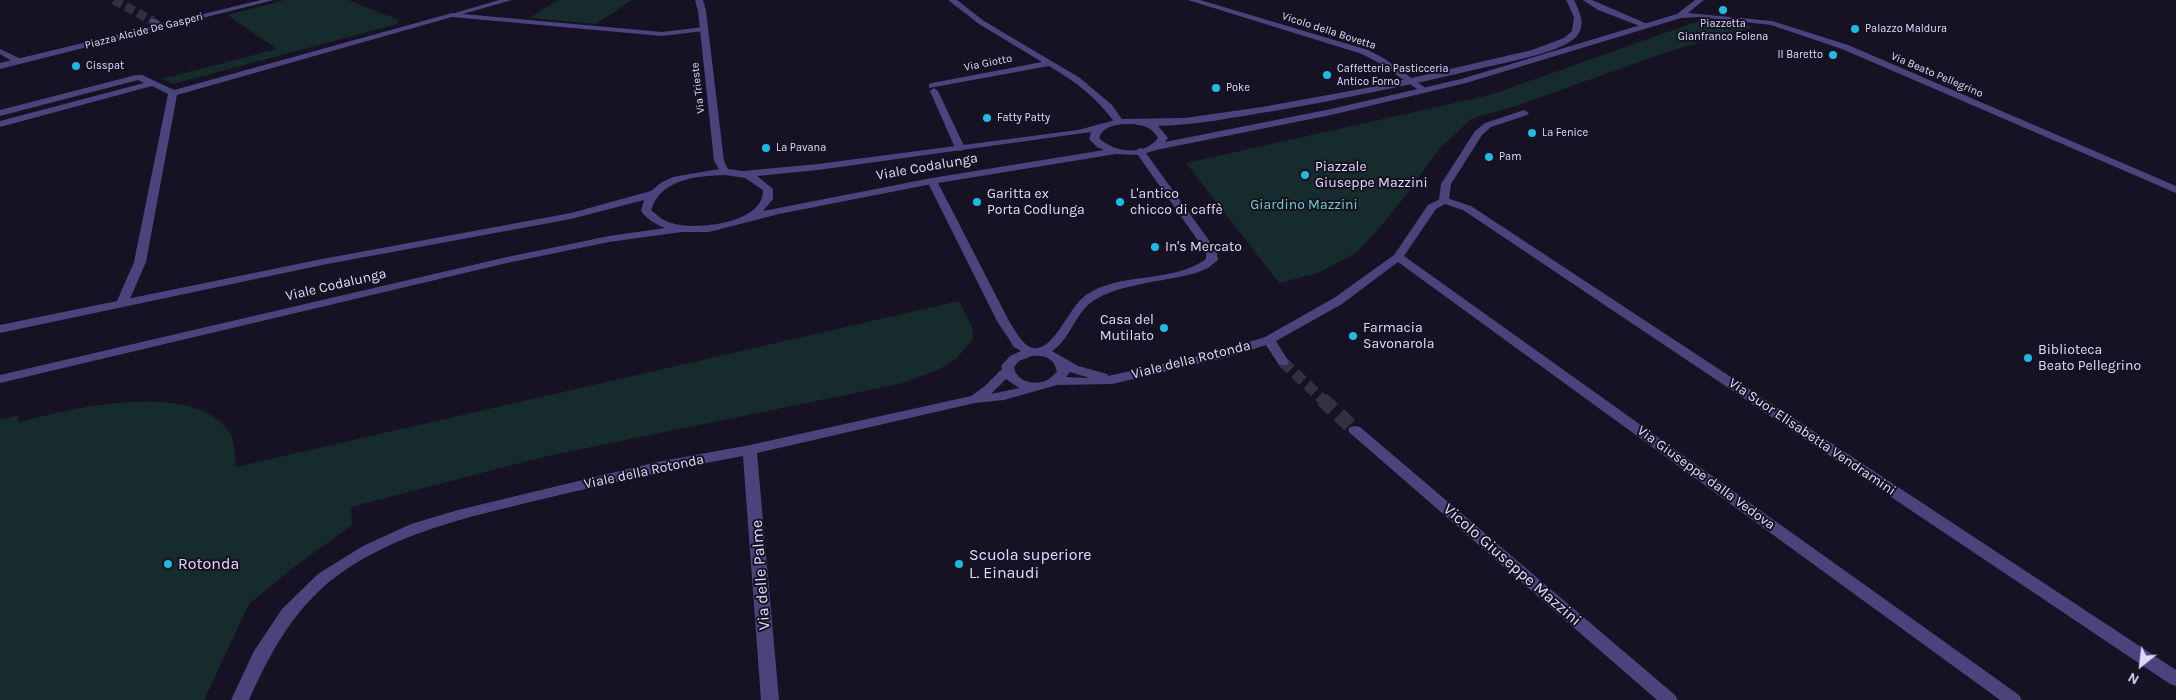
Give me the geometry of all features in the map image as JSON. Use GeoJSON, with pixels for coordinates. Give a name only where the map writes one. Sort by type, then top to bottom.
{"type":"FeatureCollection","features":[{"type":"Feature","properties":{"kind":"street","name":"Piazza Alcide De Gasperi"},"geometry":{"type":"LineString","coordinates":[[0,66],[270,0]]}},
{"type":"Feature","properties":{"kind":"street"},"geometry":{"type":"LineString","coordinates":[[0,113],[139,77],[173,92],[508,0]]}},
{"type":"Feature","properties":{"kind":"street","name":"Via Trieste"},"geometry":{"type":"LineString","coordinates":[[699,0],[719,161],[725,172]]}},
{"type":"Feature","properties":{"kind":"street","name":"Via Giotto"},"geometry":{"type":"LineString","coordinates":[[952,0],[986,26],[1049,63],[1100,99],[1114,114],[1118,122]]}},
{"type":"Feature","properties":{"kind":"street","name":"Vicolo della Bovetta"},"geometry":{"type":"LineString","coordinates":[[1192,0],[1365,52],[1382,61],[1423,89]]}},
{"type":"Feature","properties":{"kind":"street"},"geometry":{"type":"LineString","coordinates":[[1140,123],[1206,118],[1308,101],[1525,54],[1566,41],[1573,35],[1578,27],[1578,17],[1570,0]]}},
{"type":"Feature","properties":{"kind":"street"},"geometry":{"type":"LineString","coordinates":[[1587,0],[1607,11],[1648,26]]}},
{"type":"Feature","properties":{"kind":"street"},"geometry":{"type":"LineString","coordinates":[[1156,147],[1330,112],[1463,81],[1680,16],[1700,0]]}},
{"type":"Feature","properties":{"kind":"street"},"geometry":{"type":"LineString","coordinates":[[452,15],[662,34],[704,29]]}},
{"type":"Feature","properties":{"kind":"street","name":"Via Beato Pellegrino"},"geometry":{"type":"LineString","coordinates":[[1680,16],[1724,17],[1772,23],[1845,47],[2176,190]]}},
{"type":"Feature","properties":{"kind":"street"},"geometry":{"type":"LineString","coordinates":[[153,21],[162,26]]}},
{"type":"Feature","properties":{"kind":"street"},"geometry":{"type":"LineString","coordinates":[[0,51],[18,61]]}},
{"type":"Feature","properties":{"kind":"street","name":"Via Giotto"},"geometry":{"type":"LineString","coordinates":[[960,148],[933,88],[1049,63]]}},
{"type":"Feature","properties":{"kind":"street"},"geometry":{"type":"LineString","coordinates":[[0,124],[154,83]]}},
{"type":"Feature","properties":{"kind":"street"},"geometry":{"type":"LineString","coordinates":[[123,301],[140,262],[173,92]]}},
{"type":"Feature","properties":{"kind":"street"},"geometry":{"type":"LineString","coordinates":[[1283,362],[1269,340],[1338,301],[1398,257],[1432,207],[1444,200],[1446,184],[1478,133],[1488,125],[1524,113]]}},
{"type":"Feature","properties":{"kind":"street","name":"Viale Codalunga"},"geometry":{"type":"LineString","coordinates":[[0,329],[123,301],[450,237],[589,214],[654,193],[668,184],[685,177],[725,172],[745,174],[818,167],[1078,133],[1118,122],[1140,123]]}},
{"type":"Feature","properties":{"kind":"street"},"geometry":{"type":"LineString","coordinates":[[1140,123],[1150,125],[1161,133],[1163,138],[1156,147]]}},
{"type":"Feature","properties":{"kind":"street"},"geometry":{"type":"LineString","coordinates":[[1102,127],[1097,130],[1094,139],[1102,146],[1117,151]]}},
{"type":"Feature","properties":{"kind":"street","name":"Viale Codalunga"},"geometry":{"type":"LineString","coordinates":[[0,379],[507,260],[609,240],[680,229],[713,228],[779,210],[932,181],[1117,151],[1140,151],[1156,147]]}},
{"type":"Feature","properties":{"kind":"street"},"geometry":{"type":"LineString","coordinates":[[932,181],[1003,321],[1018,344],[1036,352],[1057,342],[1080,305],[1090,297],[1124,284],[1198,270],[1212,260],[1212,252],[1140,151]]}},
{"type":"Feature","properties":{"kind":"street"},"geometry":{"type":"LineString","coordinates":[[744,219],[760,210],[768,199],[768,188],[760,180],[745,174]]}},
{"type":"Feature","properties":{"kind":"street"},"geometry":{"type":"LineString","coordinates":[[654,193],[647,202],[646,211],[652,219],[663,226],[680,229]]}},
{"type":"Feature","properties":{"kind":"street","name":"Via Suor Elisabetta Vendramini"},"geometry":{"type":"LineString","coordinates":[[1444,200],[1467,208],[2176,679]]}},
{"type":"Feature","properties":{"kind":"street","name":"Via Giuseppe dalla Vedova"},"geometry":{"type":"LineString","coordinates":[[1398,257],[2006,698]]}},
{"type":"Feature","properties":{"kind":"street","name":"Viale della Rotonda"},"geometry":{"type":"LineString","coordinates":[[240,700],[260,656],[288,613],[324,578],[368,550],[416,528],[657,467],[750,450],[975,399],[996,399],[1017,394],[1032,386],[1046,385],[1056,381],[1112,380],[1228,353],[1269,340]]}},
{"type":"Feature","properties":{"kind":"street","name":"Viale della Rotonda"},"geometry":{"type":"LineString","coordinates":[[975,399],[990,389],[1006,371],[1007,365],[1012,359],[1036,352],[1058,358],[1073,369],[1112,380]]}},
{"type":"Feature","properties":{"kind":"street"},"geometry":{"type":"LineString","coordinates":[[1056,381],[1064,373],[1063,363]]}},
{"type":"Feature","properties":{"kind":"street"},"geometry":{"type":"LineString","coordinates":[[1006,371],[1010,379],[1015,382],[1032,386]]}},
{"type":"Feature","properties":{"kind":"street","name":"Vicolo Giuseppe Mazzini"},"geometry":{"type":"LineString","coordinates":[[1355,430],[1669,700]]}},
{"type":"Feature","properties":{"kind":"street","name":"Via delle Palme"},"geometry":{"type":"LineString","coordinates":[[750,450],[770,700]]}},
{"type":"Feature","properties":{"kind":"green space"},"geometry":{"type":"Polygon","coordinates":[[[285,0],[348,0],[399,20],[397,24],[173,84],[162,79],[277,49],[227,15],[285,0]]]}},
{"type":"Feature","properties":{"kind":"green space"},"geometry":{"type":"Polygon","coordinates":[[[558,0],[632,0],[596,24],[529,18],[558,0]]]}},
{"type":"Feature","properties":{"kind":"green space","name":"Giardino Mazzini"},"geometry":{"type":"Polygon","coordinates":[[[1707,18],[1725,19],[1754,27],[1667,52],[1513,107],[1471,119],[1438,150],[1407,194],[1377,231],[1356,253],[1318,273],[1279,283],[1186,163],[1490,95],[1707,18]]]}},
{"type":"Feature","properties":{"kind":"green space"},"geometry":{"type":"Polygon","coordinates":[[[959,301],[972,327],[973,339],[957,358],[938,370],[899,384],[543,457],[351,507],[352,525],[293,568],[249,604],[204,700],[0,700],[0,420],[19,415],[18,423],[97,405],[128,402],[158,402],[186,406],[210,415],[228,430],[234,443],[236,467],[959,301]]]}},
{"type":"Feature","properties":{"kind":"tunnel"},"geometry":{"type":"LineString","coordinates":[[114,0],[153,21]]}},
{"type":"Feature","properties":{"kind":"tunnel"},"geometry":{"type":"LineString","coordinates":[[1283,362],[1323,400]]}},
{"type":"Feature","properties":{"kind":"tunnel"},"geometry":{"type":"LineString","coordinates":[[1322,399],[1355,430]]}},
{"type":"Feature","properties":{"kind":"place","name":"Piazzetta Gianfranco Folena"},"geometry":{"type":"Point","coordinates":[1723,10]}},
{"type":"Feature","properties":{"kind":"place","name":"Palazzo Maldura"},"geometry":{"type":"Point","coordinates":[1855,29]}},
{"type":"Feature","properties":{"kind":"place","name":"Il Baretto"},"geometry":{"type":"Point","coordinates":[1833,55]}},
{"type":"Feature","properties":{"kind":"place","name":"Cisspat"},"geometry":{"type":"Point","coordinates":[76,66]}},
{"type":"Feature","properties":{"kind":"place","name":"Caffetteria Pasticceria Antico Forno"},"geometry":{"type":"Point","coordinates":[1327,75]}},
{"type":"Feature","properties":{"kind":"place","name":"Poke"},"geometry":{"type":"Point","coordinates":[1216,88]}},
{"type":"Feature","properties":{"kind":"place","name":"Fatty Patty"},"geometry":{"type":"Point","coordinates":[987,118]}},
{"type":"Feature","properties":{"kind":"place","name":"La Fenice"},"geometry":{"type":"Point","coordinates":[1532,133]}},
{"type":"Feature","properties":{"kind":"place","name":"La Pavana"},"geometry":{"type":"Point","coordinates":[766,148]}},
{"type":"Feature","properties":{"kind":"place","name":"Pam"},"geometry":{"type":"Point","coordinates":[1489,157]}},
{"type":"Feature","properties":{"kind":"place","name":"Piazzale Giuseppe Mazzini"},"geometry":{"type":"Point","coordinates":[1305,175]}},
{"type":"Feature","properties":{"kind":"place","name":"Garitta ex Porta Codlunga"},"geometry":{"type":"Point","coordinates":[977,202]}},
{"type":"Feature","properties":{"kind":"place","name":"L'antico chicco di caffè"},"geometry":{"type":"Point","coordinates":[1120,202]}},
{"type":"Feature","properties":{"kind":"place","name":"In's Mercato"},"geometry":{"type":"Point","coordinates":[1155,247]}},
{"type":"Feature","properties":{"kind":"place","name":"Casa del Mutilato"},"geometry":{"type":"Point","coordinates":[1164,328]}},
{"type":"Feature","properties":{"kind":"place","name":"Farmacia Savonarola"},"geometry":{"type":"Point","coordinates":[1353,336]}},
{"type":"Feature","properties":{"kind":"place","name":"Biblioteca Beato Pellegrino"},"geometry":{"type":"Point","coordinates":[2028,358]}},
{"type":"Feature","properties":{"kind":"place","name":"Rotonda"},"geometry":{"type":"Point","coordinates":[168,564]}},
{"type":"Feature","properties":{"kind":"place","name":"Scuola superiore L. Einaudi"},"geometry":{"type":"Point","coordinates":[959,564]}}]}
